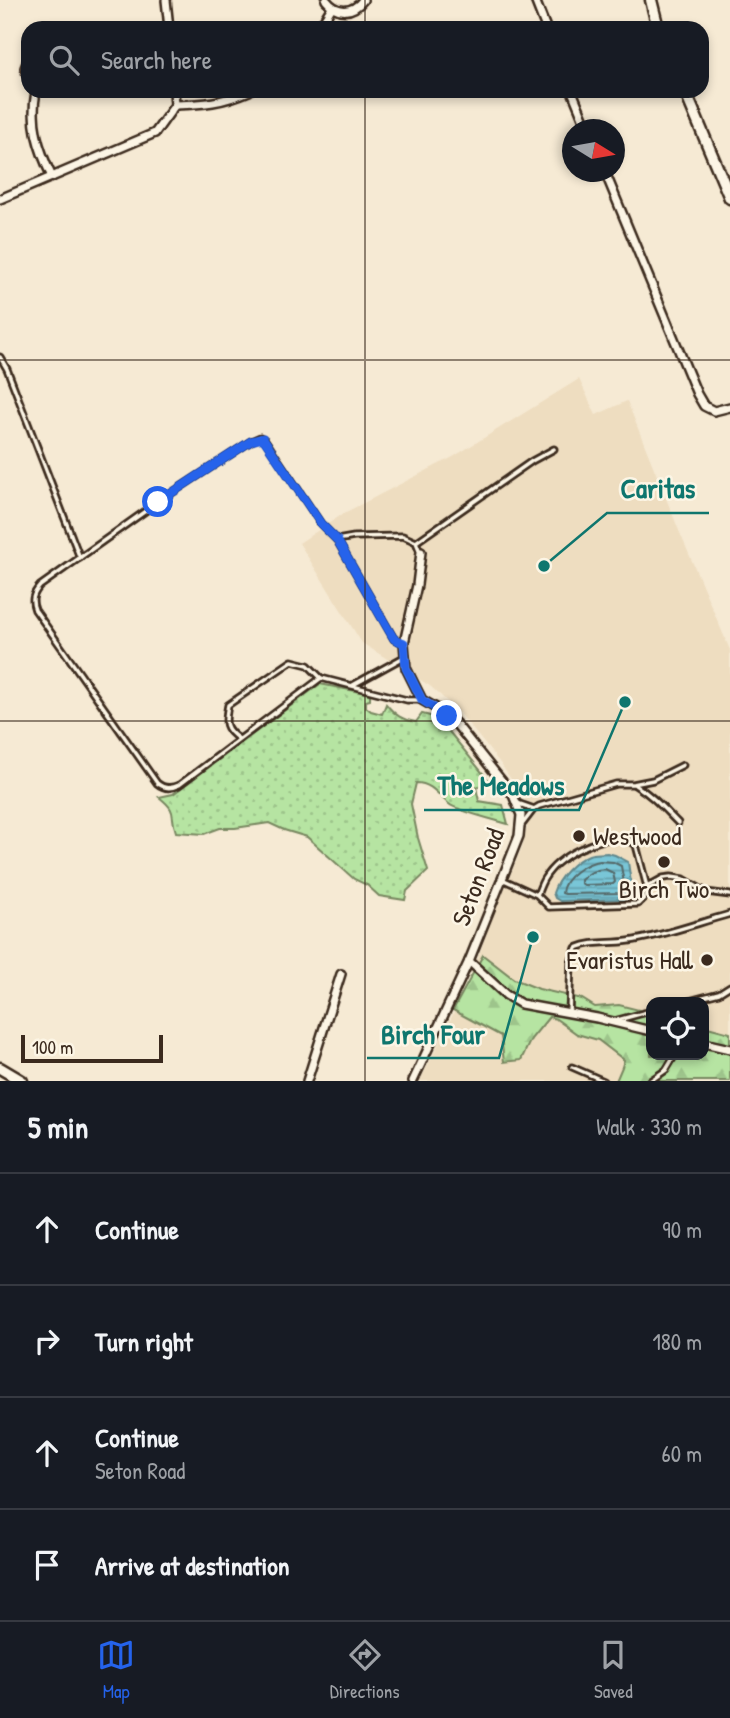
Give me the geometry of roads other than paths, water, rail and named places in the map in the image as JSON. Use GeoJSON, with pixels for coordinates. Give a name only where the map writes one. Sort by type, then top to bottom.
{"type":"FeatureCollection","features":[{"type":"Feature","properties":{"kind":"street"},"geometry":{"type":"LineString","coordinates":[[166,0],[168,21]]}},
{"type":"Feature","properties":{"kind":"street"},"geometry":{"type":"LineString","coordinates":[[326,0],[332,7],[345,11],[358,7],[363,0]]}},
{"type":"Feature","properties":{"kind":"street"},"geometry":{"type":"LineString","coordinates":[[535,0],[543,21]]}},
{"type":"Feature","properties":{"kind":"street"},"geometry":{"type":"LineString","coordinates":[[651,0],[656,21]]}},
{"type":"Feature","properties":{"kind":"street"},"geometry":{"type":"LineString","coordinates":[[323,21],[332,7]]}},
{"type":"Feature","properties":{"kind":"street"},"geometry":{"type":"LineString","coordinates":[[36,98],[34,122],[40,151],[52,177]]}},
{"type":"Feature","properties":{"kind":"street"},"geometry":{"type":"LineString","coordinates":[[0,199],[155,133],[175,106],[174,98]]}},
{"type":"Feature","properties":{"kind":"street"},"geometry":{"type":"LineString","coordinates":[[175,106],[213,104],[232,98]]}},
{"type":"Feature","properties":{"kind":"street"},"geometry":{"type":"LineString","coordinates":[[575,98],[583,119]]}},
{"type":"Feature","properties":{"kind":"street"},"geometry":{"type":"LineString","coordinates":[[688,98],[730,198]]}},
{"type":"Feature","properties":{"kind":"street"},"geometry":{"type":"LineString","coordinates":[[609,182],[696,394],[704,406],[714,411],[730,407]]}},
{"type":"Feature","properties":{"kind":"street","name":"Seton Road"},"geometry":{"type":"LineString","coordinates":[[413,1081],[502,879],[515,845],[521,815],[517,803],[500,777],[456,724],[443,712],[422,700],[406,668],[404,643],[421,552]]}},
{"type":"Feature","properties":{"kind":"street"},"geometry":{"type":"LineString","coordinates":[[468,961],[514,1001],[531,1007],[646,1030]]}},
{"type":"Feature","properties":{"kind":"street"},"geometry":{"type":"LineString","coordinates":[[307,1081],[341,974]]}},
{"type":"Feature","properties":{"kind":"street"},"geometry":{"type":"LineString","coordinates":[[709,1044],[730,1049]]}},
{"type":"Feature","properties":{"kind":"street"},"geometry":{"type":"LineString","coordinates":[[0,1068],[22,1081]]}},
{"type":"Feature","properties":{"kind":"lane"},"geometry":{"type":"LineString","coordinates":[[0,357],[80,558]]}},
{"type":"Feature","properties":{"kind":"lane"},"geometry":{"type":"LineString","coordinates":[[321,678],[179,785],[162,787],[34,608],[34,592],[158,502],[260,437],[265,440],[321,524],[337,540],[394,639],[404,643]]}},
{"type":"Feature","properties":{"kind":"lane"},"geometry":{"type":"LineString","coordinates":[[416,542],[532,461],[554,449]]}},
{"type":"Feature","properties":{"kind":"lane"},"geometry":{"type":"LineString","coordinates":[[337,540],[403,536],[416,542],[421,552]]}},
{"type":"Feature","properties":{"kind":"lane"},"geometry":{"type":"LineString","coordinates":[[351,686],[404,657]]}},
{"type":"Feature","properties":{"kind":"lane"},"geometry":{"type":"LineString","coordinates":[[240,739],[230,732],[225,721],[228,705],[292,661],[309,665],[321,678],[407,701],[422,700]]}},
{"type":"Feature","properties":{"kind":"lane"},"geometry":{"type":"LineString","coordinates":[[517,803],[534,809],[616,784],[653,780],[683,765]]}},
{"type":"Feature","properties":{"kind":"lane"},"geometry":{"type":"LineString","coordinates":[[634,784],[648,793],[678,823]]}},
{"type":"Feature","properties":{"kind":"lane"},"geometry":{"type":"LineString","coordinates":[[520,828],[534,809]]}},
{"type":"Feature","properties":{"kind":"lane"},"geometry":{"type":"LineString","coordinates":[[502,879],[537,895],[549,907],[638,904],[645,897],[647,887],[636,845],[629,838],[619,837],[583,847],[556,866],[544,879],[537,895]]}},
{"type":"Feature","properties":{"kind":"lane"},"geometry":{"type":"LineString","coordinates":[[647,887],[663,878],[671,877],[684,879],[706,892],[730,895]]}},
{"type":"Feature","properties":{"kind":"lane"},"geometry":{"type":"LineString","coordinates":[[569,1013],[571,963],[576,948],[589,943],[628,942],[663,935],[730,914]]}},
{"type":"Feature","properties":{"kind":"lane"},"geometry":{"type":"LineString","coordinates":[[704,997],[719,993],[730,986]]}},
{"type":"Feature","properties":{"kind":"lane"},"geometry":{"type":"LineString","coordinates":[[612,1021],[646,1012]]}},
{"type":"Feature","properties":{"kind":"lane"},"geometry":{"type":"LineString","coordinates":[[650,1081],[666,1070],[673,1060]]}},
{"type":"Feature","properties":{"kind":"lane"},"geometry":{"type":"LineString","coordinates":[[572,1067],[604,1081]]}},
{"type":"Feature","properties":{"kind":"water"},"geometry":{"type":"Polygon","coordinates":[[[607,853],[628,862],[632,890],[627,899],[560,901],[555,898],[555,887],[572,865],[589,855],[607,853]]]}},
{"type":"Feature","properties":{"kind":"place","name":"Caritas"},"geometry":{"type":"Point","coordinates":[544,566]}},
{"type":"Feature","properties":{"kind":"place","name":"The Meadows"},"geometry":{"type":"Point","coordinates":[625,702]}},
{"type":"Feature","properties":{"kind":"place","name":"Westwood"},"geometry":{"type":"Point","coordinates":[579,836]}},
{"type":"Feature","properties":{"kind":"place","name":"Birch Two"},"geometry":{"type":"Point","coordinates":[664,862]}},
{"type":"Feature","properties":{"kind":"place","name":"Birch Four"},"geometry":{"type":"Point","coordinates":[533,937]}},
{"type":"Feature","properties":{"kind":"place","name":"Evaristus Hall"},"geometry":{"type":"Point","coordinates":[707,960]}}]}
